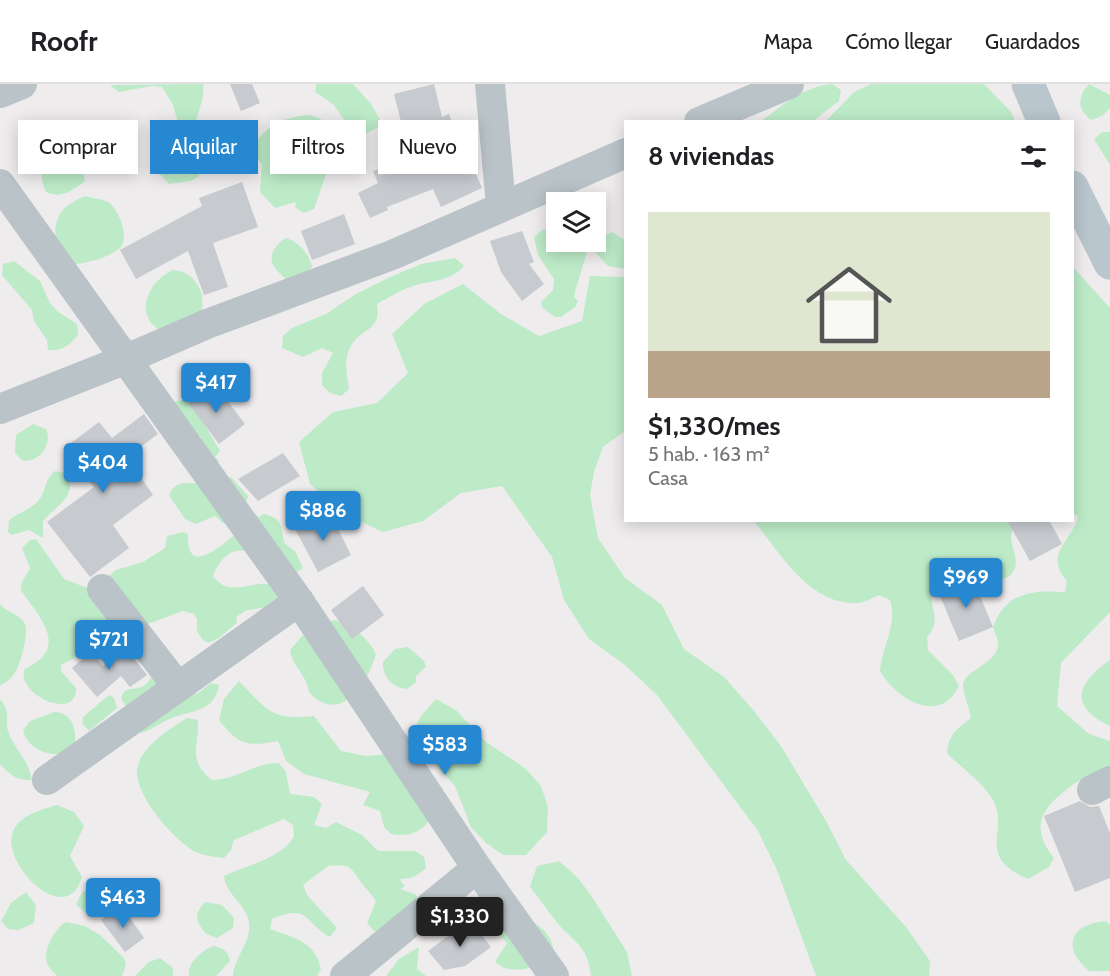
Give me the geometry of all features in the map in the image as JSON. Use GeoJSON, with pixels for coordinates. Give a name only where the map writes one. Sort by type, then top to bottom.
{"type":"FeatureCollection","features":[{"type":"Feature","properties":{"kind":"street"},"geometry":{"type":"LineString","coordinates":[[0,93],[22,84]]}},
{"type":"Feature","properties":{"kind":"street"},"geometry":{"type":"LineString","coordinates":[[490,84],[501,206]]}},
{"type":"Feature","properties":{"kind":"street"},"geometry":{"type":"LineString","coordinates":[[704,120],[789,84]]}},
{"type":"Feature","properties":{"kind":"street"},"geometry":{"type":"LineString","coordinates":[[1028,84],[1043,120]]}},
{"type":"Feature","properties":{"kind":"street"},"geometry":{"type":"LineString","coordinates":[[0,409],[207,324],[392,255],[624,154]]}},
{"type":"Feature","properties":{"kind":"street"},"geometry":{"type":"LineString","coordinates":[[0,184],[299,602],[477,868],[554,976]]}},
{"type":"Feature","properties":{"kind":"street"},"geometry":{"type":"LineString","coordinates":[[1074,191],[1110,263]]}},
{"type":"Feature","properties":{"kind":"street"},"geometry":{"type":"LineString","coordinates":[[102,589],[178,687]]}},
{"type":"Feature","properties":{"kind":"street"},"geometry":{"type":"LineString","coordinates":[[47,780],[299,602]]}},
{"type":"Feature","properties":{"kind":"street"},"geometry":{"type":"LineString","coordinates":[[345,976],[477,868]]}},
{"type":"Feature","properties":{"kind":"green space"},"geometry":{"type":"Polygon","coordinates":[[[203,84],[203,93],[197,120],[177,120],[173,105],[162,87],[152,86],[119,92],[110,85],[203,84]]]}},
{"type":"Feature","properties":{"kind":"green space"},"geometry":{"type":"Polygon","coordinates":[[[316,84],[353,84],[371,104],[380,120],[378,120],[378,128],[366,134],[366,120],[344,120],[333,104],[315,92],[316,84]]]}},
{"type":"Feature","properties":{"kind":"green space"},"geometry":{"type":"Polygon","coordinates":[[[832,84],[841,90],[839,101],[814,120],[763,120],[796,95],[819,86],[832,84]]]}},
{"type":"Feature","properties":{"kind":"green space"},"geometry":{"type":"Polygon","coordinates":[[[871,84],[984,84],[1011,112],[1015,120],[827,120],[854,92],[871,84]]]}},
{"type":"Feature","properties":{"kind":"green space"},"geometry":{"type":"Polygon","coordinates":[[[1089,84],[1110,95],[1110,108],[1102,116],[1091,120],[1083,112],[1080,103],[1082,94],[1089,84]]]}},
{"type":"Feature","properties":{"kind":"green space"},"geometry":{"type":"Polygon","coordinates":[[[308,115],[322,120],[284,120],[308,115]]]}},
{"type":"Feature","properties":{"kind":"green space"},"geometry":{"type":"Polygon","coordinates":[[[270,127],[270,174],[326,174],[314,209],[304,213],[295,207],[296,202],[275,208],[260,192],[262,165],[258,159],[258,140],[270,127]]]}},
{"type":"Feature","properties":{"kind":"green space"},"geometry":{"type":"Polygon","coordinates":[[[1102,132],[1110,132],[1110,165],[1094,139],[1102,132]]]}},
{"type":"Feature","properties":{"kind":"green space"},"geometry":{"type":"Polygon","coordinates":[[[84,174],[85,181],[71,191],[57,195],[46,192],[42,175],[84,174]]]}},
{"type":"Feature","properties":{"kind":"green space"},"geometry":{"type":"Polygon","coordinates":[[[160,174],[199,174],[191,181],[169,184],[160,174]]]}},
{"type":"Feature","properties":{"kind":"green space"},"geometry":{"type":"Polygon","coordinates":[[[85,196],[106,201],[112,206],[122,223],[124,237],[121,247],[111,254],[73,265],[57,252],[56,225],[67,206],[85,196]]]}},
{"type":"Feature","properties":{"kind":"green space"},"geometry":{"type":"Polygon","coordinates":[[[546,229],[546,252],[587,252],[574,297],[578,301],[575,307],[561,317],[555,317],[542,307],[541,302],[553,290],[554,279],[538,255],[534,237],[546,229]]]}},
{"type":"Feature","properties":{"kind":"green space"},"geometry":{"type":"Polygon","coordinates":[[[612,232],[624,239],[624,269],[608,266],[595,252],[606,252],[606,235],[612,232]]]}},
{"type":"Feature","properties":{"kind":"green space"},"geometry":{"type":"Polygon","coordinates":[[[285,238],[302,248],[309,257],[312,267],[307,272],[286,279],[276,269],[272,259],[275,249],[285,238]]]}},
{"type":"Feature","properties":{"kind":"green space"},"geometry":{"type":"Polygon","coordinates":[[[455,258],[464,266],[453,275],[411,287],[377,304],[378,313],[374,325],[355,340],[347,356],[349,389],[341,396],[330,393],[322,385],[322,373],[333,353],[322,348],[303,357],[282,348],[283,336],[292,328],[326,314],[356,294],[421,264],[455,258]]]}},
{"type":"Feature","properties":{"kind":"green space"},"geometry":{"type":"Polygon","coordinates":[[[14,261],[40,281],[50,303],[57,311],[77,324],[78,335],[65,347],[48,350],[47,340],[34,321],[32,310],[2,275],[3,264],[14,261]]]}},
{"type":"Feature","properties":{"kind":"green space"},"geometry":{"type":"Polygon","coordinates":[[[1074,268],[1110,308],[1110,612],[1061,663],[1057,706],[1089,734],[1110,741],[1110,780],[1093,777],[1081,780],[1050,805],[1041,821],[1041,829],[1042,838],[1054,858],[1049,867],[1028,879],[1002,861],[998,852],[997,811],[993,800],[977,781],[947,753],[949,741],[971,718],[963,686],[964,681],[996,652],[998,642],[993,627],[998,615],[1005,606],[1022,596],[1031,593],[1065,592],[1067,581],[1060,571],[1058,555],[1078,517],[1074,514],[1074,268]]]}},
{"type":"Feature","properties":{"kind":"green space"},"geometry":{"type":"Polygon","coordinates":[[[173,270],[188,274],[198,285],[202,298],[201,313],[161,331],[152,324],[147,316],[147,298],[157,282],[173,270]]]}},
{"type":"Feature","properties":{"kind":"green space"},"geometry":{"type":"Polygon","coordinates":[[[590,276],[624,277],[624,432],[603,447],[594,472],[590,495],[598,538],[625,578],[662,605],[684,649],[724,677],[781,746],[826,821],[846,860],[906,927],[930,961],[929,976],[816,976],[777,870],[758,831],[657,695],[625,665],[589,639],[564,600],[552,557],[502,486],[461,493],[423,521],[383,532],[344,514],[310,484],[299,442],[333,412],[377,403],[408,373],[392,334],[424,304],[463,284],[501,314],[539,336],[582,321],[590,276]]]}},
{"type":"Feature","properties":{"kind":"green space"},"geometry":{"type":"Polygon","coordinates":[[[191,398],[205,416],[206,427],[220,451],[215,457],[219,461],[216,466],[200,436],[183,438],[174,402],[191,398]]]}},
{"type":"Feature","properties":{"kind":"green space"},"geometry":{"type":"Polygon","coordinates":[[[33,424],[46,429],[48,441],[39,456],[23,461],[15,453],[16,435],[33,424]]]}},
{"type":"Feature","properties":{"kind":"green space"},"geometry":{"type":"Polygon","coordinates":[[[55,471],[65,473],[70,487],[65,499],[43,521],[43,538],[29,530],[12,535],[8,532],[9,520],[38,501],[51,474],[55,471]]]}},
{"type":"Feature","properties":{"kind":"green space"},"geometry":{"type":"Polygon","coordinates":[[[231,477],[248,496],[244,511],[259,517],[264,514],[276,519],[281,526],[285,544],[295,551],[303,568],[294,574],[260,555],[239,550],[229,554],[221,562],[213,576],[218,582],[229,587],[265,584],[286,589],[275,605],[245,611],[236,617],[237,623],[219,638],[208,643],[197,631],[197,619],[194,614],[183,611],[134,629],[113,644],[99,636],[84,645],[80,655],[61,665],[61,671],[76,688],[74,698],[68,703],[48,702],[30,689],[25,680],[24,670],[44,655],[49,638],[42,621],[21,590],[21,584],[30,568],[22,548],[30,540],[36,539],[64,579],[93,590],[116,570],[143,562],[165,548],[167,536],[183,532],[188,534],[192,554],[205,555],[236,534],[234,526],[223,523],[215,516],[196,524],[185,519],[169,495],[172,489],[180,484],[207,483],[231,477]]]}},
{"type":"Feature","properties":{"kind":"green space"},"geometry":{"type":"Polygon","coordinates":[[[755,522],[1016,522],[1011,539],[1016,558],[1015,566],[1007,577],[999,579],[955,573],[944,576],[935,586],[932,599],[935,617],[932,630],[927,637],[928,650],[953,675],[959,686],[951,698],[941,704],[930,706],[907,699],[896,691],[880,671],[891,626],[890,600],[879,595],[857,603],[840,602],[810,587],[785,561],[755,522]]]}},
{"type":"Feature","properties":{"kind":"green space"},"geometry":{"type":"Polygon","coordinates":[[[0,604],[23,621],[26,635],[19,664],[13,676],[0,686],[0,604]]]}},
{"type":"Feature","properties":{"kind":"green space"},"geometry":{"type":"Polygon","coordinates":[[[333,620],[358,632],[369,642],[376,654],[360,688],[352,697],[342,703],[332,705],[321,702],[309,692],[290,650],[303,635],[333,620]]]}},
{"type":"Feature","properties":{"kind":"green space"},"geometry":{"type":"Polygon","coordinates":[[[408,647],[424,661],[426,667],[416,676],[416,682],[407,689],[389,681],[384,672],[383,662],[395,649],[408,647]]]}},
{"type":"Feature","properties":{"kind":"green space"},"geometry":{"type":"Polygon","coordinates":[[[1110,660],[1110,726],[1088,711],[1083,703],[1082,694],[1090,677],[1110,660]]]}},
{"type":"Feature","properties":{"kind":"green space"},"geometry":{"type":"Polygon","coordinates":[[[155,674],[191,693],[197,694],[211,683],[219,685],[217,694],[202,709],[180,715],[142,733],[137,732],[134,717],[121,699],[122,694],[127,690],[145,685],[155,674]]]}},
{"type":"Feature","properties":{"kind":"green space"},"geometry":{"type":"Polygon","coordinates":[[[239,681],[264,706],[279,715],[314,716],[341,751],[366,756],[389,754],[432,817],[424,827],[414,833],[391,834],[384,827],[380,811],[363,805],[370,792],[304,774],[286,761],[278,741],[251,744],[232,735],[219,720],[224,699],[239,681]]]}},
{"type":"Feature","properties":{"kind":"green space"},"geometry":{"type":"Polygon","coordinates":[[[109,695],[114,698],[117,708],[89,731],[82,723],[83,717],[109,695]]]}},
{"type":"Feature","properties":{"kind":"green space"},"geometry":{"type":"Polygon","coordinates":[[[0,699],[6,710],[9,734],[28,767],[32,780],[14,776],[0,764],[0,699]]]}},
{"type":"Feature","properties":{"kind":"green space"},"geometry":{"type":"Polygon","coordinates":[[[436,699],[456,710],[486,742],[525,768],[541,786],[548,807],[547,832],[526,855],[503,855],[486,843],[471,827],[455,786],[412,738],[420,717],[436,699]]]}},
{"type":"Feature","properties":{"kind":"green space"},"geometry":{"type":"Polygon","coordinates":[[[54,712],[69,718],[75,734],[75,745],[57,754],[46,753],[36,748],[28,740],[23,730],[30,721],[54,712]]]}},
{"type":"Feature","properties":{"kind":"green space"},"geometry":{"type":"Polygon","coordinates":[[[187,718],[198,720],[197,760],[204,773],[212,780],[230,777],[262,765],[279,763],[286,772],[290,794],[314,797],[322,804],[314,825],[326,828],[336,822],[362,835],[378,851],[415,851],[424,857],[426,868],[413,877],[399,879],[405,886],[400,889],[415,894],[418,899],[384,935],[374,931],[367,923],[376,901],[353,871],[342,866],[328,866],[303,885],[307,895],[337,928],[330,937],[321,932],[306,917],[294,913],[272,919],[270,929],[295,938],[314,952],[321,969],[317,976],[233,976],[236,963],[246,943],[249,922],[244,910],[228,889],[224,876],[280,851],[294,837],[293,825],[284,819],[234,840],[231,850],[224,858],[210,856],[189,848],[162,823],[140,787],[137,775],[138,765],[151,744],[187,718]]]}},
{"type":"Feature","properties":{"kind":"green space"},"geometry":{"type":"Polygon","coordinates":[[[57,805],[74,812],[84,826],[70,856],[82,877],[74,891],[64,897],[51,895],[38,888],[17,862],[12,848],[14,828],[24,818],[57,805]]]}},
{"type":"Feature","properties":{"kind":"green space"},"geometry":{"type":"Polygon","coordinates":[[[559,861],[578,878],[627,952],[632,976],[591,976],[590,967],[581,947],[559,925],[530,887],[537,866],[559,861]]]}},
{"type":"Feature","properties":{"kind":"green space"},"geometry":{"type":"Polygon","coordinates":[[[99,881],[111,884],[112,896],[96,910],[85,912],[76,905],[81,894],[99,881]]]}},
{"type":"Feature","properties":{"kind":"green space"},"geometry":{"type":"Polygon","coordinates":[[[26,892],[36,905],[34,923],[18,930],[8,929],[1,921],[11,903],[26,892]]]}},
{"type":"Feature","properties":{"kind":"green space"},"geometry":{"type":"Polygon","coordinates":[[[205,902],[222,905],[234,918],[233,928],[217,938],[206,934],[197,918],[205,902]]]}},
{"type":"Feature","properties":{"kind":"green space"},"geometry":{"type":"Polygon","coordinates":[[[489,909],[520,917],[539,926],[551,941],[554,952],[533,967],[516,970],[501,966],[495,962],[507,943],[485,919],[489,909]]]}},
{"type":"Feature","properties":{"kind":"green space"},"geometry":{"type":"Polygon","coordinates":[[[1106,921],[1110,925],[1110,971],[1089,971],[1075,953],[1074,938],[1077,932],[1084,927],[1106,921]]]}},
{"type":"Feature","properties":{"kind":"green space"},"geometry":{"type":"Polygon","coordinates":[[[66,922],[85,926],[100,935],[124,958],[126,965],[122,976],[57,976],[47,964],[46,954],[55,933],[66,922]]]}},
{"type":"Feature","properties":{"kind":"green space"},"geometry":{"type":"Polygon","coordinates":[[[214,946],[225,950],[230,961],[216,976],[189,976],[190,967],[196,958],[214,946]]]}},
{"type":"Feature","properties":{"kind":"green space"},"geometry":{"type":"Polygon","coordinates":[[[419,947],[417,969],[426,976],[386,976],[399,959],[419,947]]]}},
{"type":"Feature","properties":{"kind":"green space"},"geometry":{"type":"Polygon","coordinates":[[[160,958],[173,968],[173,976],[135,976],[149,962],[160,958]]]}},
{"type":"Feature","properties":{"kind":"building"},"geometry":{"type":"Polygon","coordinates":[[[230,84],[252,84],[260,103],[241,111],[230,84]]]}},
{"type":"Feature","properties":{"kind":"building"},"geometry":{"type":"Polygon","coordinates":[[[434,84],[442,117],[449,114],[451,120],[401,120],[394,94],[434,84]]]}},
{"type":"Feature","properties":{"kind":"building"},"geometry":{"type":"Polygon","coordinates":[[[378,169],[378,174],[476,174],[482,188],[441,207],[433,189],[387,207],[388,210],[370,218],[358,193],[378,183],[373,171],[378,169]]]}},
{"type":"Feature","properties":{"kind":"building"},"geometry":{"type":"Polygon","coordinates":[[[242,182],[258,227],[213,243],[228,287],[204,295],[188,251],[136,279],[120,250],[202,206],[199,198],[242,182]]]}},
{"type":"Feature","properties":{"kind":"building"},"geometry":{"type":"Polygon","coordinates":[[[344,214],[355,244],[312,260],[301,231],[344,214]]]}},
{"type":"Feature","properties":{"kind":"building"},"geometry":{"type":"Polygon","coordinates":[[[522,231],[534,262],[529,264],[544,284],[522,301],[501,272],[490,241],[522,231]]]}},
{"type":"Feature","properties":{"kind":"building"},"geometry":{"type":"Polygon","coordinates":[[[214,383],[245,424],[219,444],[188,403],[214,383]]]}},
{"type":"Feature","properties":{"kind":"building"},"geometry":{"type":"Polygon","coordinates":[[[144,414],[158,434],[127,457],[153,495],[113,525],[129,548],[90,577],[47,522],[94,487],[63,449],[99,422],[112,438],[144,414]]]}},
{"type":"Feature","properties":{"kind":"building"},"geometry":{"type":"Polygon","coordinates":[[[283,453],[300,476],[258,501],[238,479],[283,453]]]}},
{"type":"Feature","properties":{"kind":"building"},"geometry":{"type":"Polygon","coordinates":[[[329,511],[351,555],[318,572],[295,529],[329,511]]]}},
{"type":"Feature","properties":{"kind":"building"},"geometry":{"type":"Polygon","coordinates":[[[1008,522],[1050,522],[1062,544],[1030,561],[1008,522]]]}},
{"type":"Feature","properties":{"kind":"building"},"geometry":{"type":"Polygon","coordinates":[[[972,577],[993,627],[959,641],[938,591],[972,577]]]}},
{"type":"Feature","properties":{"kind":"building"},"geometry":{"type":"Polygon","coordinates":[[[363,586],[384,615],[352,639],[331,610],[363,586]]]}},
{"type":"Feature","properties":{"kind":"building"},"geometry":{"type":"Polygon","coordinates":[[[126,648],[147,675],[130,687],[121,676],[97,697],[72,668],[91,652],[103,666],[126,648]]]}},
{"type":"Feature","properties":{"kind":"building"},"geometry":{"type":"Polygon","coordinates":[[[1080,801],[1090,807],[1099,806],[1110,833],[1110,878],[1075,892],[1044,816],[1080,801]]]}},
{"type":"Feature","properties":{"kind":"building"},"geometry":{"type":"Polygon","coordinates":[[[121,905],[144,938],[125,952],[101,920],[121,905]]]}},
{"type":"Feature","properties":{"kind":"building"},"geometry":{"type":"Polygon","coordinates":[[[470,920],[491,947],[465,966],[444,970],[428,951],[470,920]]]}}]}
